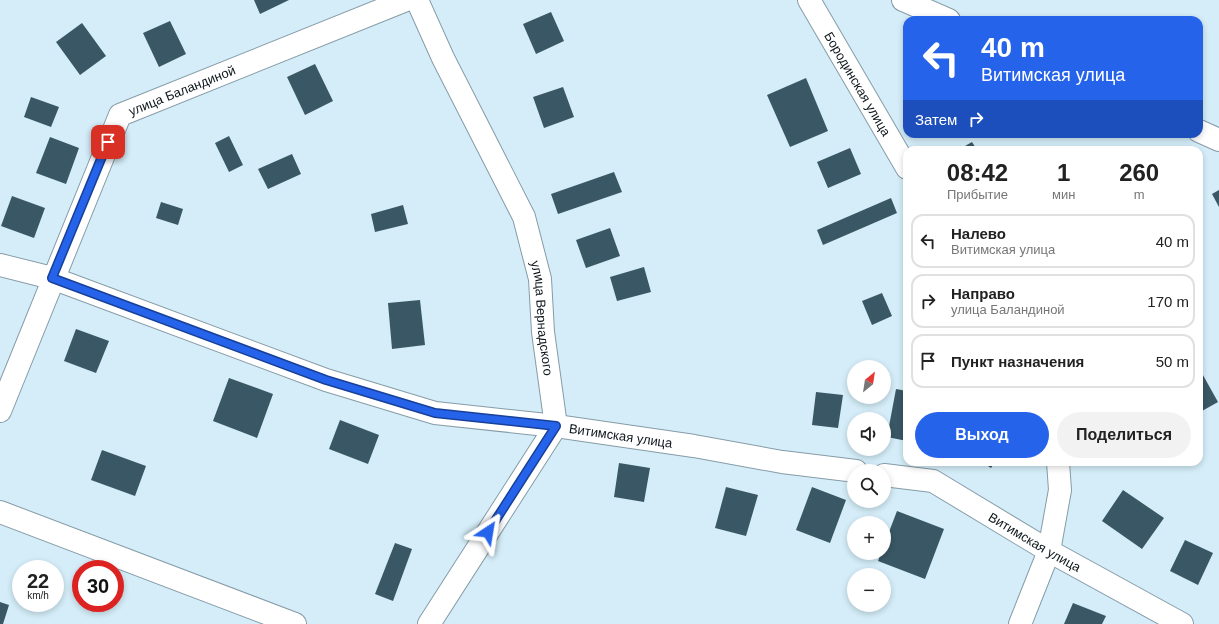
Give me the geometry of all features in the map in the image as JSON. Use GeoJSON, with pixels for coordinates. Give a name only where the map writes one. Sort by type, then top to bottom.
{"type":"FeatureCollection","features":[{"type":"Feature","properties":{"kind":"street","name":"улица Баландиной"},"geometry":{"type":"LineString","coordinates":[[0,411],[52,278],[120,115],[406,0]]}},
{"type":"Feature","properties":{"kind":"street","name":"улица Вернадского"},"geometry":{"type":"LineString","coordinates":[[417,0],[443,58],[524,217],[540,279],[543,332],[556,426]]}},
{"type":"Feature","properties":{"kind":"street","name":"Бородинская улица"},"geometry":{"type":"LineString","coordinates":[[809,0],[903,161]]}},
{"type":"Feature","properties":{"kind":"street"},"geometry":{"type":"LineString","coordinates":[[903,0],[940,16]]}},
{"type":"Feature","properties":{"kind":"street"},"geometry":{"type":"LineString","coordinates":[[1203,133],[1219,140]]}},
{"type":"Feature","properties":{"kind":"street","name":"Витимская улица"},"geometry":{"type":"LineString","coordinates":[[0,265],[52,278],[326,380],[435,413],[556,426],[694,446],[782,462],[847,470]]}},
{"type":"Feature","properties":{"kind":"street"},"geometry":{"type":"LineString","coordinates":[[428,624],[556,426]]}},
{"type":"Feature","properties":{"kind":"street"},"geometry":{"type":"LineString","coordinates":[[1020,624],[1049,551],[1060,490],[1058,466]]}},
{"type":"Feature","properties":{"kind":"street","name":"Витимская улица"},"geometry":{"type":"LineString","coordinates":[[891,476],[933,481],[1049,551],[1182,624]]}},
{"type":"Feature","properties":{"kind":"street"},"geometry":{"type":"LineString","coordinates":[[0,512],[295,624]]}},
{"type":"Feature","properties":{"kind":"building"},"geometry":{"type":"Polygon","coordinates":[[[254,0],[289,0],[260,14],[254,0]]]}},
{"type":"Feature","properties":{"kind":"building"},"geometry":{"type":"Polygon","coordinates":[[[551,12],[564,41],[536,54],[523,24],[551,12]]]}},
{"type":"Feature","properties":{"kind":"building"},"geometry":{"type":"Polygon","coordinates":[[[170,21],[186,54],[159,67],[143,33],[170,21]]]}},
{"type":"Feature","properties":{"kind":"building"},"geometry":{"type":"Polygon","coordinates":[[[82,23],[106,56],[80,75],[56,42],[82,23]]]}},
{"type":"Feature","properties":{"kind":"building"},"geometry":{"type":"Polygon","coordinates":[[[315,64],[333,101],[305,115],[287,77],[315,64]]]}},
{"type":"Feature","properties":{"kind":"building"},"geometry":{"type":"Polygon","coordinates":[[[806,78],[828,131],[790,147],[767,95],[806,78]]]}},
{"type":"Feature","properties":{"kind":"building"},"geometry":{"type":"Polygon","coordinates":[[[563,87],[574,117],[544,128],[533,97],[563,87]]]}},
{"type":"Feature","properties":{"kind":"building"},"geometry":{"type":"Polygon","coordinates":[[[31,97],[59,107],[51,127],[24,117],[31,97]]]}},
{"type":"Feature","properties":{"kind":"building"},"geometry":{"type":"Polygon","coordinates":[[[229,136],[243,165],[229,172],[215,143],[229,136]]]}},
{"type":"Feature","properties":{"kind":"building"},"geometry":{"type":"Polygon","coordinates":[[[50,137],[79,148],[66,184],[36,173],[50,137]]]}},
{"type":"Feature","properties":{"kind":"building"},"geometry":{"type":"Polygon","coordinates":[[[972,142],[974,146],[965,146],[972,142]]]}},
{"type":"Feature","properties":{"kind":"building"},"geometry":{"type":"Polygon","coordinates":[[[850,148],[861,174],[828,188],[817,162],[850,148]]]}},
{"type":"Feature","properties":{"kind":"building"},"geometry":{"type":"Polygon","coordinates":[[[292,154],[301,174],[268,189],[258,169],[292,154]]]}},
{"type":"Feature","properties":{"kind":"building"},"geometry":{"type":"Polygon","coordinates":[[[614,172],[622,192],[558,214],[551,194],[614,172]]]}},
{"type":"Feature","properties":{"kind":"building"},"geometry":{"type":"Polygon","coordinates":[[[1219,190],[1219,207],[1212,194],[1219,190]]]}},
{"type":"Feature","properties":{"kind":"building"},"geometry":{"type":"Polygon","coordinates":[[[12,196],[45,208],[34,238],[1,226],[12,196]]]}},
{"type":"Feature","properties":{"kind":"building"},"geometry":{"type":"Polygon","coordinates":[[[891,198],[897,213],[823,245],[817,230],[891,198]]]}},
{"type":"Feature","properties":{"kind":"building"},"geometry":{"type":"Polygon","coordinates":[[[161,202],[183,209],[178,225],[156,218],[161,202]]]}},
{"type":"Feature","properties":{"kind":"building"},"geometry":{"type":"Polygon","coordinates":[[[403,205],[408,224],[375,232],[371,214],[403,205]]]}},
{"type":"Feature","properties":{"kind":"building"},"geometry":{"type":"Polygon","coordinates":[[[610,228],[620,256],[586,268],[576,240],[610,228]]]}},
{"type":"Feature","properties":{"kind":"building"},"geometry":{"type":"Polygon","coordinates":[[[644,267],[651,292],[617,301],[610,277],[644,267]]]}},
{"type":"Feature","properties":{"kind":"building"},"geometry":{"type":"Polygon","coordinates":[[[882,293],[892,316],[872,325],[862,301],[882,293]]]}},
{"type":"Feature","properties":{"kind":"building"},"geometry":{"type":"Polygon","coordinates":[[[420,300],[425,345],[392,349],[388,303],[420,300]]]}},
{"type":"Feature","properties":{"kind":"building"},"geometry":{"type":"Polygon","coordinates":[[[76,329],[109,341],[96,373],[64,361],[76,329]]]}},
{"type":"Feature","properties":{"kind":"building"},"geometry":{"type":"Polygon","coordinates":[[[1203,375],[1218,402],[1203,410],[1203,375]]]}},
{"type":"Feature","properties":{"kind":"building"},"geometry":{"type":"Polygon","coordinates":[[[229,378],[273,394],[257,438],[213,421],[229,378]]]}},
{"type":"Feature","properties":{"kind":"building"},"geometry":{"type":"Polygon","coordinates":[[[896,389],[903,390],[903,440],[891,438],[891,416],[896,389]]]}},
{"type":"Feature","properties":{"kind":"building"},"geometry":{"type":"Polygon","coordinates":[[[816,392],[843,395],[838,428],[812,425],[816,392]]]}},
{"type":"Feature","properties":{"kind":"building"},"geometry":{"type":"Polygon","coordinates":[[[340,420],[379,435],[368,464],[329,449],[340,420]]]}},
{"type":"Feature","properties":{"kind":"building"},"geometry":{"type":"Polygon","coordinates":[[[102,450],[146,466],[135,496],[91,480],[102,450]]]}},
{"type":"Feature","properties":{"kind":"building"},"geometry":{"type":"Polygon","coordinates":[[[619,463],[650,468],[644,502],[614,497],[619,463]]]}},
{"type":"Feature","properties":{"kind":"building"},"geometry":{"type":"Polygon","coordinates":[[[726,487],[758,495],[746,536],[715,528],[726,487]]]}},
{"type":"Feature","properties":{"kind":"building"},"geometry":{"type":"Polygon","coordinates":[[[812,487],[846,500],[830,543],[796,530],[812,487]]]}},
{"type":"Feature","properties":{"kind":"building"},"geometry":{"type":"Polygon","coordinates":[[[1123,490],[1164,518],[1142,549],[1102,521],[1123,490]]]}},
{"type":"Feature","properties":{"kind":"building"},"geometry":{"type":"Polygon","coordinates":[[[897,511],[944,529],[925,579],[878,561],[891,560],[891,527],[897,511]]]}},
{"type":"Feature","properties":{"kind":"building"},"geometry":{"type":"Polygon","coordinates":[[[1185,540],[1213,553],[1198,585],[1170,571],[1185,540]]]}},
{"type":"Feature","properties":{"kind":"building"},"geometry":{"type":"Polygon","coordinates":[[[395,543],[412,549],[393,601],[375,594],[395,543]]]}},
{"type":"Feature","properties":{"kind":"building"},"geometry":{"type":"Polygon","coordinates":[[[0,602],[9,605],[3,624],[0,624],[0,602]]]}},
{"type":"Feature","properties":{"kind":"building"},"geometry":{"type":"Polygon","coordinates":[[[1073,603],[1106,616],[1102,624],[1064,624],[1073,603]]]}},
{"type":"Feature","properties":{"kind":"route"},"geometry":{"type":"LineString","coordinates":[[108,142],[52,278],[326,380],[435,413],[556,426],[488,532]]}}]}
